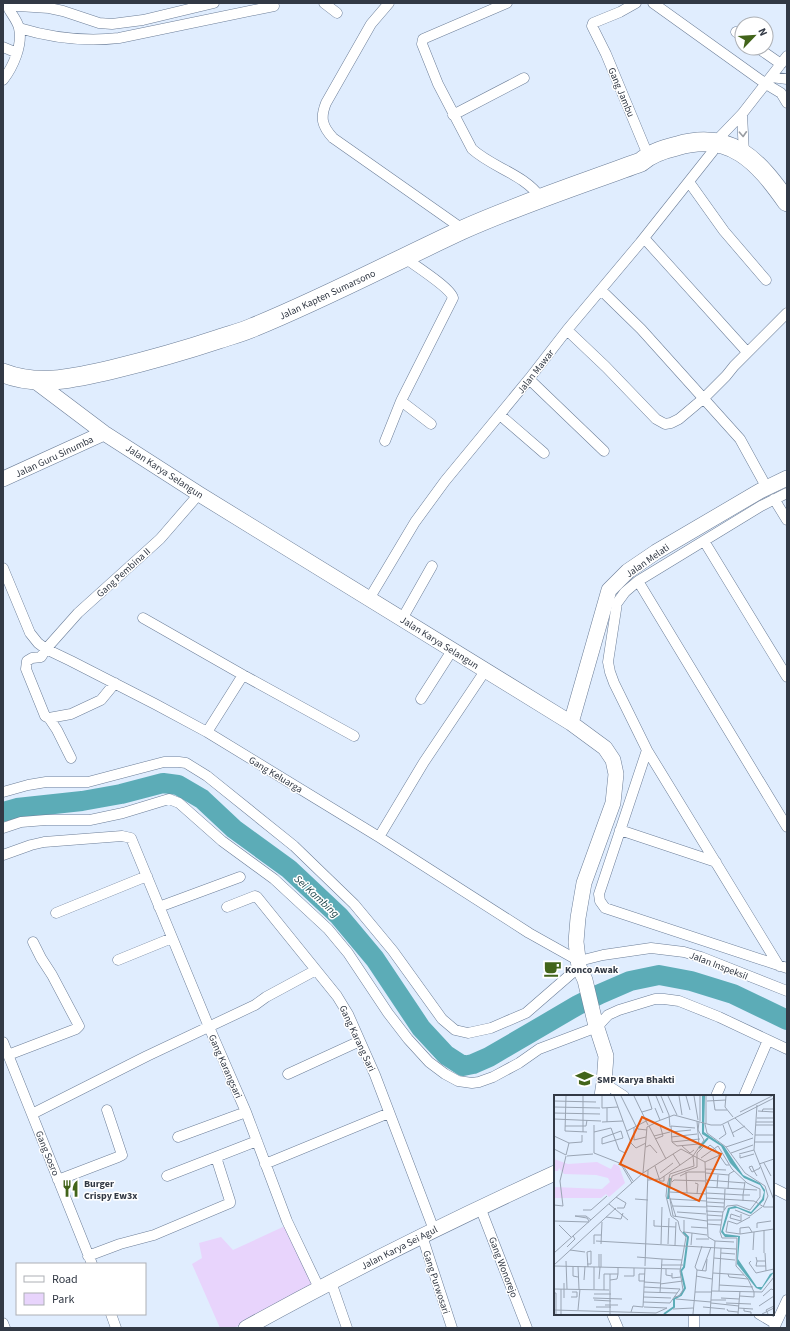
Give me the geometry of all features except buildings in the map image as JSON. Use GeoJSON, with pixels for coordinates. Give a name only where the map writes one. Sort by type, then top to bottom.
{"type":"FeatureCollection","features":[{"type":"Feature","properties":{"kind":"highway","name":"Jalan Kapten Sumarsono"},"geometry":{"type":"LineString","coordinates":[[3,373],[35,381],[79,377],[150,361],[196,347],[253,327],[464,230],[541,198],[647,160],[691,150],[726,145],[744,154],[762,170],[787,203]]}},
{"type":"Feature","properties":{"kind":"highway","name":"Jalan Kapten Sumarsono"},"geometry":{"type":"LineString","coordinates":[[714,146],[724,154],[742,164],[787,203]]}},
{"type":"Feature","properties":{"kind":"main road","name":"Jalan Karya Selangun"},"geometry":{"type":"LineString","coordinates":[[35,381],[104,433],[199,494],[571,723],[605,748],[614,760],[616,774],[613,803],[584,883],[578,918],[576,942],[581,969],[596,1024]]}},
{"type":"Feature","properties":{"kind":"main road","name":"Jalan Guru Sinumba"},"geometry":{"type":"LineString","coordinates":[[3,479],[104,433]]}},
{"type":"Feature","properties":{"kind":"main road","name":"Jalan Melati"},"geometry":{"type":"LineString","coordinates":[[571,723],[609,590],[628,571],[656,552],[771,493],[787,478]]}},
{"type":"Feature","properties":{"kind":"main road"},"geometry":{"type":"LineString","coordinates":[[596,1024],[606,1056],[603,1089]]}},
{"type":"Feature","properties":{"kind":"main road","name":"Jalan Karya Sei Agul"},"geometry":{"type":"LineString","coordinates":[[246,1328],[325,1285],[428,1233],[480,1207],[554,1173]]}},
{"type":"Feature","properties":{"kind":"street"},"geometry":{"type":"LineString","coordinates":[[5,5],[49,8],[99,22],[112,24],[143,20],[197,5],[214,3]]}},
{"type":"Feature","properties":{"kind":"street"},"geometry":{"type":"LineString","coordinates":[[324,3],[337,13]]}},
{"type":"Feature","properties":{"kind":"street"},"geometry":{"type":"LineString","coordinates":[[389,3],[367,30],[326,103],[322,112],[322,119],[328,133],[333,138],[464,230]]}},
{"type":"Feature","properties":{"kind":"street"},"geometry":{"type":"LineString","coordinates":[[507,3],[422,40],[422,46],[453,115],[472,149],[481,156],[527,182],[541,198]]}},
{"type":"Feature","properties":{"kind":"street","name":"Gang Jambu"},"geometry":{"type":"LineString","coordinates":[[636,3],[620,12],[593,23],[592,26],[606,54],[647,160]]}},
{"type":"Feature","properties":{"kind":"street"},"geometry":{"type":"LineString","coordinates":[[653,3],[769,81],[787,103]]}},
{"type":"Feature","properties":{"kind":"street"},"geometry":{"type":"LineString","coordinates":[[3,80],[8,73],[20,39],[19,28],[5,5]]}},
{"type":"Feature","properties":{"kind":"street"},"geometry":{"type":"LineString","coordinates":[[19,28],[51,37],[71,40],[97,40],[119,38],[274,6]]}},
{"type":"Feature","properties":{"kind":"street"},"geometry":{"type":"LineString","coordinates":[[3,47],[16,53]]}},
{"type":"Feature","properties":{"kind":"street"},"geometry":{"type":"LineString","coordinates":[[714,146],[769,81],[784,60],[774,55]]}},
{"type":"Feature","properties":{"kind":"street"},"geometry":{"type":"LineString","coordinates":[[453,115],[524,78]]}},
{"type":"Feature","properties":{"kind":"street"},"geometry":{"type":"LineString","coordinates":[[769,81],[787,79]]}},
{"type":"Feature","properties":{"kind":"street"},"geometry":{"type":"LineString","coordinates":[[742,114],[744,154]]}},
{"type":"Feature","properties":{"kind":"street","name":"Jalan Mawar"},"geometry":{"type":"LineString","coordinates":[[369,599],[415,522],[445,481],[689,182],[714,146]]}},
{"type":"Feature","properties":{"kind":"street"},"geometry":{"type":"LineString","coordinates":[[689,182],[724,231],[766,280]]}},
{"type":"Feature","properties":{"kind":"street"},"geometry":{"type":"LineString","coordinates":[[644,238],[747,352]]}},
{"type":"Feature","properties":{"kind":"street"},"geometry":{"type":"LineString","coordinates":[[385,441],[401,401],[453,298],[452,294],[446,288],[405,258]]}},
{"type":"Feature","properties":{"kind":"street"},"geometry":{"type":"LineString","coordinates":[[601,290],[641,329],[743,442],[787,520]]}},
{"type":"Feature","properties":{"kind":"street"},"geometry":{"type":"LineString","coordinates":[[567,330],[606,367],[656,419],[666,424],[679,420],[704,398],[747,352],[787,313]]}},
{"type":"Feature","properties":{"kind":"street"},"geometry":{"type":"LineString","coordinates":[[529,379],[604,451]]}},
{"type":"Feature","properties":{"kind":"street"},"geometry":{"type":"LineString","coordinates":[[401,401],[431,424]]}},
{"type":"Feature","properties":{"kind":"street"},"geometry":{"type":"LineString","coordinates":[[500,415],[544,453]]}},
{"type":"Feature","properties":{"kind":"street"},"geometry":{"type":"LineString","coordinates":[[771,493],[787,493]]}},
{"type":"Feature","properties":{"kind":"street"},"geometry":{"type":"LineString","coordinates":[[771,493],[761,506],[638,581],[625,592],[617,603],[608,662],[614,683],[647,750],[783,967]]}},
{"type":"Feature","properties":{"kind":"street","name":"Gang Pembina II"},"geometry":{"type":"LineString","coordinates":[[49,718],[45,716],[26,669],[27,661],[32,658],[41,657],[46,649],[78,613],[160,539],[199,494]]}},
{"type":"Feature","properties":{"kind":"street"},"geometry":{"type":"LineString","coordinates":[[704,541],[787,677]]}},
{"type":"Feature","properties":{"kind":"street"},"geometry":{"type":"LineString","coordinates":[[402,619],[432,566]]}},
{"type":"Feature","properties":{"kind":"street","name":"Gang Keluarga"},"geometry":{"type":"LineString","coordinates":[[3,568],[30,633],[38,643],[46,649],[115,683],[207,732],[379,837],[529,933],[581,969]]}},
{"type":"Feature","properties":{"kind":"street"},"geometry":{"type":"LineString","coordinates":[[638,581],[787,827]]}},
{"type":"Feature","properties":{"kind":"street"},"geometry":{"type":"LineString","coordinates":[[143,618],[354,736]]}},
{"type":"Feature","properties":{"kind":"street"},"geometry":{"type":"LineString","coordinates":[[421,700],[453,650]]}},
{"type":"Feature","properties":{"kind":"street"},"geometry":{"type":"LineString","coordinates":[[379,837],[424,762],[485,671]]}},
{"type":"Feature","properties":{"kind":"street"},"geometry":{"type":"LineString","coordinates":[[207,732],[243,675]]}},
{"type":"Feature","properties":{"kind":"street"},"geometry":{"type":"LineString","coordinates":[[71,758],[57,730],[49,718],[71,714],[101,700],[115,683]]}},
{"type":"Feature","properties":{"kind":"street"},"geometry":{"type":"LineString","coordinates":[[647,750],[599,894],[600,901],[606,908],[783,967]]}},
{"type":"Feature","properties":{"kind":"street"},"geometry":{"type":"LineString","coordinates":[[3,792],[46,782],[88,782],[164,762],[186,763],[207,776],[294,846],[348,899],[393,951],[442,1019],[455,1030],[468,1033],[491,1028],[526,1013],[581,969]]}},
{"type":"Feature","properties":{"kind":"street"},"geometry":{"type":"LineString","coordinates":[[3,828],[22,822],[46,820],[90,820],[123,813],[169,799],[179,803],[222,841],[274,879],[328,929],[348,953],[388,1013],[408,1039],[429,1062],[445,1074],[458,1081],[472,1084],[479,1082],[509,1068],[539,1049],[596,1024],[608,1015],[619,1010],[655,999],[664,998],[679,1001],[719,1017],[787,1049]]}},
{"type":"Feature","properties":{"kind":"street"},"geometry":{"type":"LineString","coordinates":[[620,830],[716,862]]}},
{"type":"Feature","properties":{"kind":"street","name":"Gang Karangsari"},"geometry":{"type":"LineString","coordinates":[[3,855],[44,842],[122,836],[131,838],[209,1028],[246,1112],[287,1221],[325,1285],[347,1328]]}},
{"type":"Feature","properties":{"kind":"street"},"geometry":{"type":"LineString","coordinates":[[56,913],[147,876]]}},
{"type":"Feature","properties":{"kind":"street"},"geometry":{"type":"LineString","coordinates":[[159,907],[240,877]]}},
{"type":"Feature","properties":{"kind":"street","name":"Gang Karang Sari"},"geometry":{"type":"LineString","coordinates":[[227,907],[255,896],[257,897],[337,996],[348,1014],[375,1075],[428,1233]]}},
{"type":"Feature","properties":{"kind":"street"},"geometry":{"type":"LineString","coordinates":[[118,960],[172,938]]}},
{"type":"Feature","properties":{"kind":"street"},"geometry":{"type":"LineString","coordinates":[[8,1055],[76,1029],[79,1026],[33,942]]}},
{"type":"Feature","properties":{"kind":"street","name":"Jalan InspeksiI"},"geometry":{"type":"LineString","coordinates":[[581,969],[603,955],[651,948],[684,952],[701,957],[787,991]]}},
{"type":"Feature","properties":{"kind":"street"},"geometry":{"type":"LineString","coordinates":[[32,1114],[147,1056],[255,1005],[266,997],[316,970]]}},
{"type":"Feature","properties":{"kind":"street"},"geometry":{"type":"LineString","coordinates":[[744,1095],[768,1040]]}},
{"type":"Feature","properties":{"kind":"street"},"geometry":{"type":"LineString","coordinates":[[288,1074],[360,1041]]}},
{"type":"Feature","properties":{"kind":"street","name":"Gang Sosro"},"geometry":{"type":"LineString","coordinates":[[3,1042],[90,1260]]}},
{"type":"Feature","properties":{"kind":"street"},"geometry":{"type":"LineString","coordinates":[[603,1089],[621,1095]]}},
{"type":"Feature","properties":{"kind":"street"},"geometry":{"type":"LineString","coordinates":[[58,1180],[118,1157],[122,1154],[107,1110]]}},
{"type":"Feature","properties":{"kind":"street"},"geometry":{"type":"LineString","coordinates":[[178,1137],[246,1112]]}},
{"type":"Feature","properties":{"kind":"street"},"geometry":{"type":"LineString","coordinates":[[265,1164],[389,1113]]}},
{"type":"Feature","properties":{"kind":"street"},"geometry":{"type":"LineString","coordinates":[[167,1176],[257,1141]]}},
{"type":"Feature","properties":{"kind":"street"},"geometry":{"type":"LineString","coordinates":[[90,1260],[120,1244],[154,1234],[230,1203],[216,1157]]}},
{"type":"Feature","properties":{"kind":"street"},"geometry":{"type":"LineString","coordinates":[[774,1188],[787,1195]]}},
{"type":"Feature","properties":{"kind":"street","name":"Gang Wonorejo"},"geometry":{"type":"LineString","coordinates":[[480,1207],[528,1328]]}},
{"type":"Feature","properties":{"kind":"street","name":"Gang Purwosari"},"geometry":{"type":"LineString","coordinates":[[428,1233],[452,1328]]}},
{"type":"Feature","properties":{"kind":"street"},"geometry":{"type":"LineString","coordinates":[[760,1315],[775,1326],[787,1300]]}},
{"type":"Feature","properties":{"kind":"street"},"geometry":{"type":"LineString","coordinates":[[111,1315],[116,1328]]}},
{"type":"Feature","properties":{"kind":"street"},"geometry":{"type":"LineString","coordinates":[[612,1315],[618,1328]]}},
{"type":"Feature","properties":{"kind":"street"},"geometry":{"type":"LineString","coordinates":[[694,1315],[694,1328]]}},
{"type":"Feature","properties":{"kind":"street"},"geometry":{"type":"LineString","coordinates":[[3,1323],[5,1328]]}},
{"type":"Feature","properties":{"kind":"green space"},"geometry":{"type":"Polygon","coordinates":[[[285,1226],[314,1286],[234,1328],[220,1328],[192,1264],[202,1258],[199,1243],[221,1237],[233,1250],[285,1226]]]}},
{"type":"Feature","properties":{"kind":"waterway","name":"Sei Kambing"},"geometry":{"type":"LineString","coordinates":[[3,812],[17,808],[82,801],[121,794],[163,783],[178,785],[202,799],[234,829],[289,869],[339,916],[375,959],[421,1028],[446,1055],[463,1066],[473,1064],[489,1057],[578,1005],[600,994],[630,981],[659,975],[691,981],[733,994],[787,1020]]}},
{"type":"Feature","properties":{"kind":"place","name":"Konco Awak"},"geometry":{"type":"Point","coordinates":[552,969]}},
{"type":"Feature","properties":{"kind":"place","name":"SMP Karya Bhakti"},"geometry":{"type":"Point","coordinates":[584,1079]}},
{"type":"Feature","properties":{"kind":"place","name":"Burger Crispy Ew3x"},"geometry":{"type":"Point","coordinates":[71,1189]}}]}
